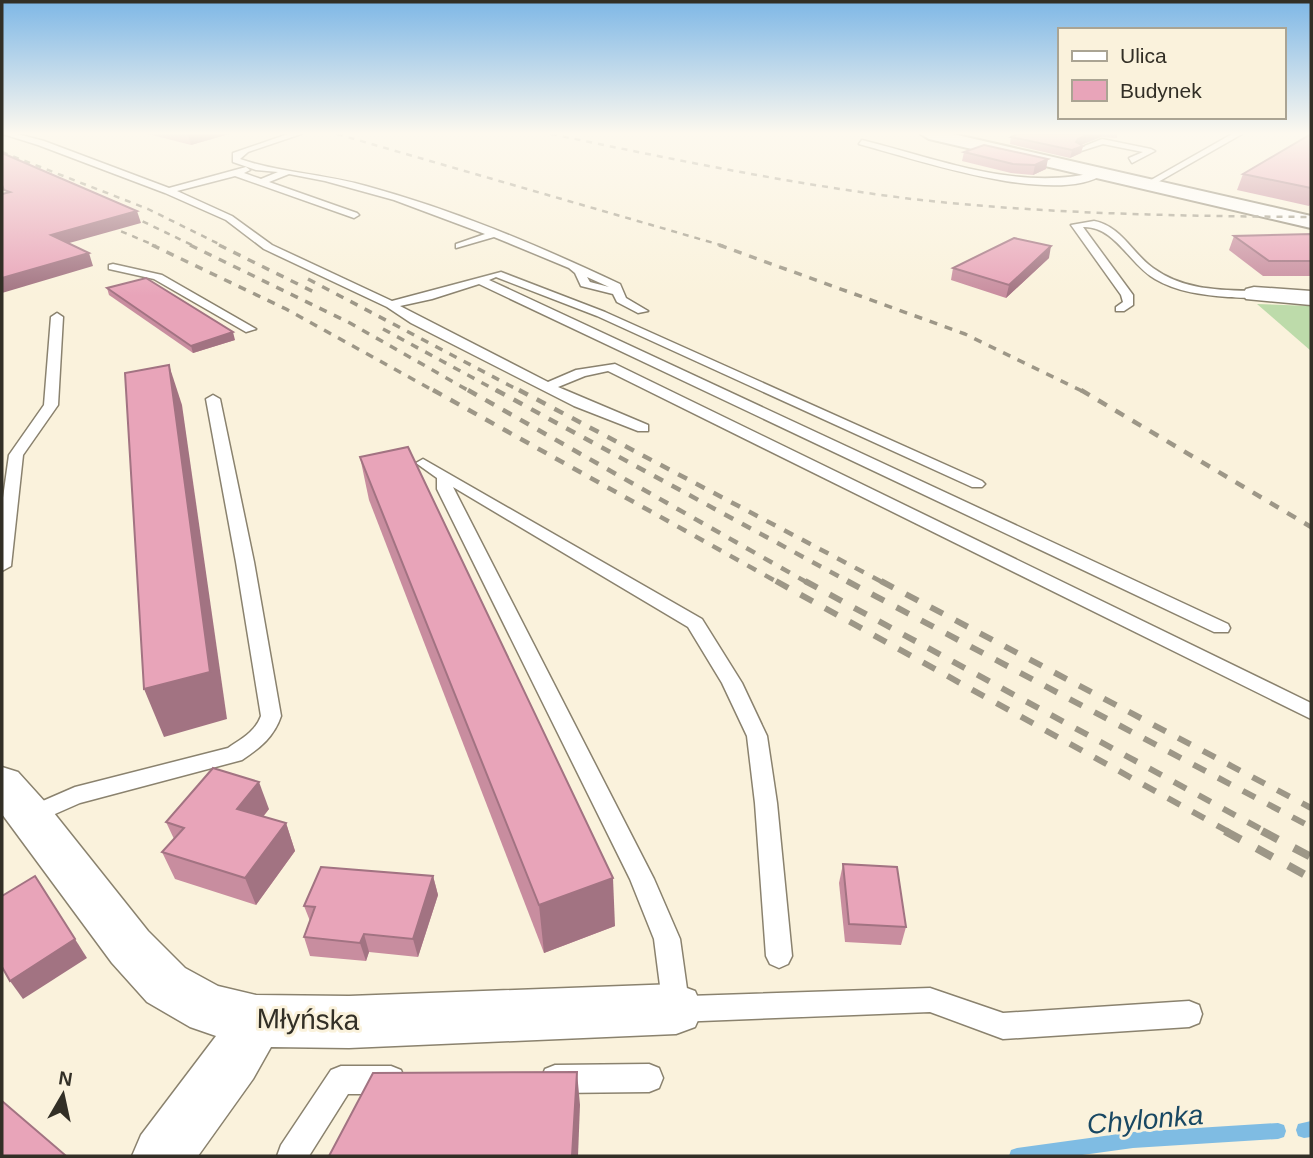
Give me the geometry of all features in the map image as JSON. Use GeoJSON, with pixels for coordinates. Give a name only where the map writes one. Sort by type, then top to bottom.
{"type":"FeatureCollection","features":[{"type":"Feature","properties":{"kind":"main road"},"geometry":{"type":"LineString","coordinates":[[1165,188],[1311,222]]}},
{"type":"Feature","properties":{"kind":"street"},"geometry":{"type":"LineString","coordinates":[[1254,294],[1311,298]]}},
{"type":"Feature","properties":{"kind":"street","name":"Młyńska"},"geometry":{"type":"LineString","coordinates":[[16,800],[130,947],[166,985],[209,1009],[256,1021],[363,1021],[676,1009]]}},
{"type":"Feature","properties":{"kind":"street"},"geometry":{"type":"LineString","coordinates":[[162,1156],[233,1060],[256,1021]]}},
{"type":"Feature","properties":{"kind":"lane"},"geometry":{"type":"LineString","coordinates":[[160,188],[229,218],[278,252],[391,304],[415,320],[548,387],[643,428]]}},
{"type":"Feature","properties":{"kind":"lane"},"geometry":{"type":"LineString","coordinates":[[168,191],[179,188]]}},
{"type":"Feature","properties":{"kind":"lane"},"geometry":{"type":"LineString","coordinates":[[279,188],[354,215]]}},
{"type":"Feature","properties":{"kind":"lane"},"geometry":{"type":"LineString","coordinates":[[359,188],[496,233],[609,281],[616,286],[621,300],[642,311]]}},
{"type":"Feature","properties":{"kind":"lane"},"geometry":{"type":"LineString","coordinates":[[1120,309],[1129,303],[1127,295],[1076,225],[1093,224],[1113,231],[1126,250],[1169,282],[1203,291],[1254,294]]}},
{"type":"Feature","properties":{"kind":"lane"},"geometry":{"type":"LineString","coordinates":[[460,246],[496,233]]}},
{"type":"Feature","properties":{"kind":"lane"},"geometry":{"type":"LineString","coordinates":[[113,267],[158,277],[175,284],[250,329]]}},
{"type":"Feature","properties":{"kind":"lane"},"geometry":{"type":"LineString","coordinates":[[391,304],[428,297],[501,272],[601,314],[977,484]]}},
{"type":"Feature","properties":{"kind":"lane"},"geometry":{"type":"LineString","coordinates":[[480,280],[1221,628]]}},
{"type":"Feature","properties":{"kind":"lane"},"geometry":{"type":"LineString","coordinates":[[2,566],[16,455],[22,441],[45,417],[51,405],[57,317]]}},
{"type":"Feature","properties":{"kind":"lane"},"geometry":{"type":"LineString","coordinates":[[548,387],[581,373],[610,367],[1311,712]]}},
{"type":"Feature","properties":{"kind":"lane"},"geometry":{"type":"LineString","coordinates":[[16,800],[75,796],[234,754],[257,740],[269,724],[271,716],[245,562],[213,399]]}},
{"type":"Feature","properties":{"kind":"lane"},"geometry":{"type":"LineString","coordinates":[[423,463],[695,623],[708,640],[757,736],[766,803],[779,957]]}},
{"type":"Feature","properties":{"kind":"lane"},"geometry":{"type":"LineString","coordinates":[[445,477],[445,489],[642,879],[667,939],[676,1009],[930,1000],[1003,1026],[1189,1014]]}},
{"type":"Feature","properties":{"kind":"lane"},"geometry":{"type":"LineString","coordinates":[[529,1079],[649,1079]]}},
{"type":"Feature","properties":{"kind":"lane"},"geometry":{"type":"LineString","coordinates":[[292,1156],[341,1080],[422,1080]]}},
{"type":"Feature","properties":{"kind":"green space"},"geometry":{"type":"Polygon","coordinates":[[[1257,304],[1311,306],[1311,351],[1257,304]]]}},
{"type":"Feature","properties":{"kind":"building"},"geometry":{"type":"Polygon","coordinates":[[[3,188],[84,188],[137,211],[51,235],[89,253],[2,278],[2,194],[10,192],[3,188]]]}},
{"type":"Feature","properties":{"kind":"building"},"geometry":{"type":"Polygon","coordinates":[[[1311,234],[1311,261],[1269,261],[1234,236],[1311,234]]]}},
{"type":"Feature","properties":{"kind":"building"},"geometry":{"type":"Polygon","coordinates":[[[1014,238],[1051,246],[1009,285],[953,268],[1014,238]]]}},
{"type":"Feature","properties":{"kind":"building"},"geometry":{"type":"Polygon","coordinates":[[[146,278],[233,332],[191,346],[107,288],[146,278]]]}},
{"type":"Feature","properties":{"kind":"building"},"geometry":{"type":"Polygon","coordinates":[[[169,365],[210,672],[144,689],[125,373],[169,365]]]}},
{"type":"Feature","properties":{"kind":"building"},"geometry":{"type":"Polygon","coordinates":[[[408,447],[613,878],[539,905],[360,457],[408,447]]]}},
{"type":"Feature","properties":{"kind":"building"},"geometry":{"type":"Polygon","coordinates":[[[213,768],[259,782],[237,809],[286,823],[245,878],[162,852],[184,828],[166,822],[213,768]]]}},
{"type":"Feature","properties":{"kind":"building"},"geometry":{"type":"Polygon","coordinates":[[[843,864],[897,867],[906,927],[849,924],[843,864]]]}},
{"type":"Feature","properties":{"kind":"building"},"geometry":{"type":"Polygon","coordinates":[[[321,867],[433,876],[413,939],[364,934],[360,943],[304,937],[315,907],[304,906],[321,867]]]}},
{"type":"Feature","properties":{"kind":"building"},"geometry":{"type":"Polygon","coordinates":[[[35,876],[75,939],[10,981],[2,967],[2,896],[35,876]]]}},
{"type":"Feature","properties":{"kind":"building"},"geometry":{"type":"Polygon","coordinates":[[[577,1072],[572,1156],[329,1156],[373,1073],[577,1072]]]}},
{"type":"Feature","properties":{"kind":"building"},"geometry":{"type":"Polygon","coordinates":[[[2,1101],[65,1155],[2,1156],[2,1101]]]}},
{"type":"Feature","properties":{"kind":"waterway","name":"Chylonka"},"geometry":{"type":"LineString","coordinates":[[1304,1130],[1311,1129]]}},
{"type":"Feature","properties":{"kind":"waterway","name":"Chylonka"},"geometry":{"type":"LineString","coordinates":[[1017,1156],[1133,1140],[1278,1131]]}},
{"type":"Feature","properties":{"kind":"railway"},"geometry":{"type":"LineString","coordinates":[[94,188],[148,209],[223,246]]}},
{"type":"Feature","properties":{"kind":"railway"},"geometry":{"type":"LineString","coordinates":[[524,188],[724,246]]}},
{"type":"Feature","properties":{"kind":"railway"},"geometry":{"type":"LineString","coordinates":[[837,188],[912,199],[1062,211],[1311,217]]}},
{"type":"Feature","properties":{"kind":"railway"},"geometry":{"type":"LineString","coordinates":[[121,211],[194,246]]}},
{"type":"Feature","properties":{"kind":"railway"},"geometry":{"type":"LineString","coordinates":[[99,222],[156,246]]}},
{"type":"Feature","properties":{"kind":"railway"},"geometry":{"type":"LineString","coordinates":[[152,245],[286,309],[436,392]]}},
{"type":"Feature","properties":{"kind":"railway"},"geometry":{"type":"LineString","coordinates":[[190,245],[350,323],[471,392]]}},
{"type":"Feature","properties":{"kind":"railway"},"geometry":{"type":"LineString","coordinates":[[219,245],[318,294]]}},
{"type":"Feature","properties":{"kind":"railway"},"geometry":{"type":"LineString","coordinates":[[719,245],[965,334],[1084,392]]}},
{"type":"Feature","properties":{"kind":"railway"},"geometry":{"type":"LineString","coordinates":[[308,279],[522,392]]}},
{"type":"Feature","properties":{"kind":"railway"},"geometry":{"type":"LineString","coordinates":[[383,329],[499,392]]}},
{"type":"Feature","properties":{"kind":"railway"},"geometry":{"type":"LineString","coordinates":[[433,390],[779,583]]}},
{"type":"Feature","properties":{"kind":"railway"},"geometry":{"type":"LineString","coordinates":[[468,390],[808,583]]}},
{"type":"Feature","properties":{"kind":"railway"},"geometry":{"type":"LineString","coordinates":[[496,390],[851,583]]}},
{"type":"Feature","properties":{"kind":"railway"},"geometry":{"type":"LineString","coordinates":[[519,390],[884,583]]}},
{"type":"Feature","properties":{"kind":"railway"},"geometry":{"type":"LineString","coordinates":[[1081,390],[1311,527]]}},
{"type":"Feature","properties":{"kind":"railway"},"geometry":{"type":"LineString","coordinates":[[776,581],[1229,832]]}},
{"type":"Feature","properties":{"kind":"railway"},"geometry":{"type":"LineString","coordinates":[[805,581],[1266,832]]}},
{"type":"Feature","properties":{"kind":"railway"},"geometry":{"type":"LineString","coordinates":[[847,581],[1311,827]]}},
{"type":"Feature","properties":{"kind":"railway"},"geometry":{"type":"LineString","coordinates":[[881,581],[1311,808]]}},
{"type":"Feature","properties":{"kind":"railway"},"geometry":{"type":"LineString","coordinates":[[1225,831],[1311,878]]}},
{"type":"Feature","properties":{"kind":"railway"},"geometry":{"type":"LineString","coordinates":[[1262,831],[1311,857]]}}]}
